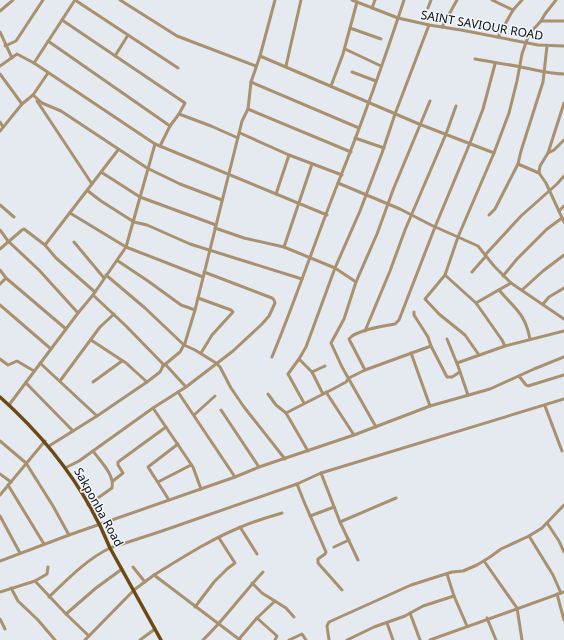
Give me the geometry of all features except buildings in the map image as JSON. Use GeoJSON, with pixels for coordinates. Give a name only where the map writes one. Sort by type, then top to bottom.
{"type":"FeatureCollection","features":[{"type":"Feature","properties":{"kind":"main road","name":"Sakponba Road"},"geometry":{"type":"LineString","coordinates":[[0,397],[45,441],[65,468],[88,505],[161,640]]}},
{"type":"Feature","properties":{"kind":"street"},"geometry":{"type":"LineString","coordinates":[[0,11],[13,0]]}},
{"type":"Feature","properties":{"kind":"street"},"geometry":{"type":"LineString","coordinates":[[5,46],[16,40],[43,0]]}},
{"type":"Feature","properties":{"kind":"street"},"geometry":{"type":"LineString","coordinates":[[34,63],[75,0],[178,68]]}},
{"type":"Feature","properties":{"kind":"street"},"geometry":{"type":"LineString","coordinates":[[120,0],[177,36],[256,66]]}},
{"type":"Feature","properties":{"kind":"street"},"geometry":{"type":"LineString","coordinates":[[49,446],[147,382],[160,372],[164,365],[180,352],[184,345],[195,310],[242,121],[248,109],[251,82],[260,56],[275,0]]}},
{"type":"Feature","properties":{"kind":"street"},"geometry":{"type":"LineString","coordinates":[[286,66],[301,0]]}},
{"type":"Feature","properties":{"kind":"street","name":"SAINT SAVIOUR ROAD"},"geometry":{"type":"LineString","coordinates":[[352,0],[398,18],[429,25],[547,46],[564,46]]}},
{"type":"Feature","properties":{"kind":"street"},"geometry":{"type":"LineString","coordinates":[[372,8],[374,0]]}},
{"type":"Feature","properties":{"kind":"street"},"geometry":{"type":"LineString","coordinates":[[272,357],[294,305],[310,257],[351,152],[404,0]]}},
{"type":"Feature","properties":{"kind":"street"},"geometry":{"type":"LineString","coordinates":[[428,8],[431,0]]}},
{"type":"Feature","properties":{"kind":"street"},"geometry":{"type":"LineString","coordinates":[[442,27],[457,0]]}},
{"type":"Feature","properties":{"kind":"street"},"geometry":{"type":"LineString","coordinates":[[492,0],[513,10]]}},
{"type":"Feature","properties":{"kind":"street"},"geometry":{"type":"LineString","coordinates":[[498,37],[513,10],[522,0]]}},
{"type":"Feature","properties":{"kind":"street"},"geometry":{"type":"LineString","coordinates":[[477,355],[465,335],[439,314],[426,300],[426,297],[445,275],[458,236],[494,153],[509,113],[528,34],[541,21],[556,0]]}},
{"type":"Feature","properties":{"kind":"street"},"geometry":{"type":"LineString","coordinates":[[331,86],[337,74],[345,49],[357,2]]}},
{"type":"Feature","properties":{"kind":"street"},"geometry":{"type":"LineString","coordinates":[[62,20],[185,103],[170,126],[160,146]]}},
{"type":"Feature","properties":{"kind":"street"},"geometry":{"type":"LineString","coordinates":[[541,21],[564,21]]}},
{"type":"Feature","properties":{"kind":"street"},"geometry":{"type":"LineString","coordinates":[[304,403],[288,374],[300,359],[308,342],[384,148],[395,114],[429,25]]}},
{"type":"Feature","properties":{"kind":"street"},"geometry":{"type":"LineString","coordinates":[[350,28],[381,39]]}},
{"type":"Feature","properties":{"kind":"street"},"geometry":{"type":"LineString","coordinates":[[0,32],[5,46],[12,58]]}},
{"type":"Feature","properties":{"kind":"street"},"geometry":{"type":"LineString","coordinates":[[115,56],[128,35]]}},
{"type":"Feature","properties":{"kind":"street"},"geometry":{"type":"LineString","coordinates":[[48,41],[170,126]]}},
{"type":"Feature","properties":{"kind":"street"},"geometry":{"type":"LineString","coordinates":[[489,215],[495,209],[518,164],[540,92],[547,46]]}},
{"type":"Feature","properties":{"kind":"street"},"geometry":{"type":"LineString","coordinates":[[345,49],[381,66]]}},
{"type":"Feature","properties":{"kind":"street"},"geometry":{"type":"LineString","coordinates":[[0,66],[18,54],[48,72],[155,144],[327,214]]}},
{"type":"Feature","properties":{"kind":"street"},"geometry":{"type":"LineString","coordinates":[[260,56],[419,124],[494,153]]}},
{"type":"Feature","properties":{"kind":"street"},"geometry":{"type":"LineString","coordinates":[[475,59],[495,64],[520,66],[544,72],[564,74]]}},
{"type":"Feature","properties":{"kind":"street"},"geometry":{"type":"LineString","coordinates":[[365,370],[349,339],[352,336],[365,331],[397,322],[405,308],[435,227],[483,109],[495,64]]}},
{"type":"Feature","properties":{"kind":"street"},"geometry":{"type":"LineString","coordinates":[[0,132],[22,104],[33,95],[48,72]]}},
{"type":"Feature","properties":{"kind":"street"},"geometry":{"type":"LineString","coordinates":[[352,72],[376,81]]}},
{"type":"Feature","properties":{"kind":"street"},"geometry":{"type":"LineString","coordinates":[[0,74],[22,104]]}},
{"type":"Feature","properties":{"kind":"street"},"geometry":{"type":"LineString","coordinates":[[251,82],[359,128]]}},
{"type":"Feature","properties":{"kind":"street"},"geometry":{"type":"LineString","coordinates":[[33,95],[42,104],[61,111],[147,168],[180,184],[222,200]]}},
{"type":"Feature","properties":{"kind":"street"},"geometry":{"type":"LineString","coordinates":[[33,95],[92,184]]}},
{"type":"Feature","properties":{"kind":"street"},"geometry":{"type":"LineString","coordinates":[[376,427],[331,343],[344,319],[356,282],[377,234],[419,124],[430,101]]}},
{"type":"Feature","properties":{"kind":"street"},"geometry":{"type":"LineString","coordinates":[[539,172],[540,166],[548,153],[564,103]]}},
{"type":"Feature","properties":{"kind":"street"},"geometry":{"type":"LineString","coordinates":[[365,331],[446,134],[456,106]]}},
{"type":"Feature","properties":{"kind":"street"},"geometry":{"type":"LineString","coordinates":[[248,109],[351,152]]}},
{"type":"Feature","properties":{"kind":"street"},"geometry":{"type":"LineString","coordinates":[[179,114],[238,138]]}},
{"type":"Feature","properties":{"kind":"street"},"geometry":{"type":"LineString","coordinates":[[0,122],[3,127]]}},
{"type":"Feature","properties":{"kind":"street"},"geometry":{"type":"LineString","coordinates":[[240,133],[289,155],[342,175]]}},
{"type":"Feature","properties":{"kind":"street"},"geometry":{"type":"LineString","coordinates":[[355,138],[384,148]]}},
{"type":"Feature","properties":{"kind":"street"},"geometry":{"type":"LineString","coordinates":[[548,153],[554,150],[564,140]]}},
{"type":"Feature","properties":{"kind":"street"},"geometry":{"type":"LineString","coordinates":[[9,405],[94,294],[105,276],[118,261],[126,247],[155,144]]}},
{"type":"Feature","properties":{"kind":"street"},"geometry":{"type":"LineString","coordinates":[[45,245],[118,150]]}},
{"type":"Feature","properties":{"kind":"street"},"geometry":{"type":"LineString","coordinates":[[276,194],[289,155]]}},
{"type":"Feature","properties":{"kind":"street"},"geometry":{"type":"LineString","coordinates":[[284,247],[312,164]]}},
{"type":"Feature","properties":{"kind":"street"},"geometry":{"type":"LineString","coordinates":[[518,164],[539,172],[550,190],[564,222]]}},
{"type":"Feature","properties":{"kind":"street"},"geometry":{"type":"LineString","coordinates":[[101,172],[140,197],[244,238],[284,247],[310,257],[336,268],[356,282]]}},
{"type":"Feature","properties":{"kind":"street"},"geometry":{"type":"LineString","coordinates":[[472,272],[521,216],[564,176]]}},
{"type":"Feature","properties":{"kind":"street"},"geometry":{"type":"LineString","coordinates":[[338,183],[478,246],[503,276],[511,283],[564,318]]}},
{"type":"Feature","properties":{"kind":"street"},"geometry":{"type":"LineString","coordinates":[[88,191],[134,222],[147,225],[190,244],[302,279]]}},
{"type":"Feature","properties":{"kind":"street"},"geometry":{"type":"LineString","coordinates":[[0,205],[14,216]]}},
{"type":"Feature","properties":{"kind":"street"},"geometry":{"type":"LineString","coordinates":[[559,211],[564,206]]}},
{"type":"Feature","properties":{"kind":"street"},"geometry":{"type":"LineString","coordinates":[[70,213],[126,247],[203,277]]}},
{"type":"Feature","properties":{"kind":"street"},"geometry":{"type":"LineString","coordinates":[[503,276],[516,259],[546,229],[562,218]]}},
{"type":"Feature","properties":{"kind":"street"},"geometry":{"type":"LineString","coordinates":[[0,249],[24,229],[45,245],[56,258],[94,294],[186,387]]}},
{"type":"Feature","properties":{"kind":"street"},"geometry":{"type":"LineString","coordinates":[[0,230],[8,241],[39,270],[78,313]]}},
{"type":"Feature","properties":{"kind":"street"},"geometry":{"type":"LineString","coordinates":[[74,242],[105,276],[145,308],[184,345],[201,353],[220,367],[231,388],[244,407],[286,459]]}},
{"type":"Feature","properties":{"kind":"street"},"geometry":{"type":"LineString","coordinates":[[522,290],[543,271],[564,256]]}},
{"type":"Feature","properties":{"kind":"street"},"geometry":{"type":"LineString","coordinates":[[118,261],[181,305],[195,310]]}},
{"type":"Feature","properties":{"kind":"street"},"geometry":{"type":"LineString","coordinates":[[0,270],[6,278],[66,329]]}},
{"type":"Feature","properties":{"kind":"street"},"geometry":{"type":"LineString","coordinates":[[65,468],[93,451],[153,408],[186,387],[233,351],[269,316],[275,303],[274,300],[204,272]]}},
{"type":"Feature","properties":{"kind":"street"},"geometry":{"type":"LineString","coordinates":[[445,275],[476,303],[505,346]]}},
{"type":"Feature","properties":{"kind":"street"},"geometry":{"type":"LineString","coordinates":[[0,284],[6,278]]}},
{"type":"Feature","properties":{"kind":"street"},"geometry":{"type":"LineString","coordinates":[[476,303],[511,283]]}},
{"type":"Feature","properties":{"kind":"street"},"geometry":{"type":"LineString","coordinates":[[543,304],[549,297],[564,288]]}},
{"type":"Feature","properties":{"kind":"street"},"geometry":{"type":"LineString","coordinates":[[500,290],[516,307],[521,315],[527,326],[530,339]]}},
{"type":"Feature","properties":{"kind":"street"},"geometry":{"type":"LineString","coordinates":[[198,298],[233,312],[212,335],[201,353]]}},
{"type":"Feature","properties":{"kind":"street"},"geometry":{"type":"LineString","coordinates":[[0,306],[52,349]]}},
{"type":"Feature","properties":{"kind":"street"},"geometry":{"type":"LineString","coordinates":[[414,312],[414,315],[428,337],[447,377],[452,377],[460,372]]}},
{"type":"Feature","properties":{"kind":"street"},"geometry":{"type":"LineString","coordinates":[[60,381],[100,327],[114,314]]}},
{"type":"Feature","properties":{"kind":"street"},"geometry":{"type":"LineString","coordinates":[[457,363],[505,346],[564,330]]}},
{"type":"Feature","properties":{"kind":"street"},"geometry":{"type":"LineString","coordinates":[[446,339],[457,363],[468,395]]}},
{"type":"Feature","properties":{"kind":"street"},"geometry":{"type":"LineString","coordinates":[[91,340],[147,382]]}},
{"type":"Feature","properties":{"kind":"street"},"geometry":{"type":"LineString","coordinates":[[286,413],[346,382],[349,378],[365,370],[431,346]]}},
{"type":"Feature","properties":{"kind":"street"},"geometry":{"type":"LineString","coordinates":[[411,353],[430,406]]}},
{"type":"Feature","properties":{"kind":"street"},"geometry":{"type":"LineString","coordinates":[[0,561],[69,535],[235,477],[259,467],[354,435],[430,406],[490,389],[564,357]]}},
{"type":"Feature","properties":{"kind":"street"},"geometry":{"type":"LineString","coordinates":[[0,359],[7,365],[17,361],[34,371]]}},
{"type":"Feature","properties":{"kind":"street"},"geometry":{"type":"LineString","coordinates":[[300,359],[312,372],[354,435]]}},
{"type":"Feature","properties":{"kind":"street"},"geometry":{"type":"LineString","coordinates":[[93,382],[120,361]]}},
{"type":"Feature","properties":{"kind":"street"},"geometry":{"type":"LineString","coordinates":[[40,363],[97,416]]}},
{"type":"Feature","properties":{"kind":"street"},"geometry":{"type":"LineString","coordinates":[[312,372],[325,366]]}},
{"type":"Feature","properties":{"kind":"street"},"geometry":{"type":"LineString","coordinates":[[518,376],[526,386],[528,386],[564,375]]}},
{"type":"Feature","properties":{"kind":"street"},"geometry":{"type":"LineString","coordinates":[[26,383],[73,431]]}},
{"type":"Feature","properties":{"kind":"street"},"geometry":{"type":"LineString","coordinates":[[178,392],[235,477]]}},
{"type":"Feature","properties":{"kind":"street"},"geometry":{"type":"LineString","coordinates":[[268,394],[276,405],[286,413],[308,451]]}},
{"type":"Feature","properties":{"kind":"street"},"geometry":{"type":"LineString","coordinates":[[194,415],[215,396]]}},
{"type":"Feature","properties":{"kind":"street"},"geometry":{"type":"LineString","coordinates":[[49,597],[84,566],[110,548],[297,484],[321,473],[564,399]]}},
{"type":"Feature","properties":{"kind":"street"},"geometry":{"type":"LineString","coordinates":[[545,406],[562,451]]}},
{"type":"Feature","properties":{"kind":"street"},"geometry":{"type":"LineString","coordinates":[[153,408],[191,465],[201,489]]}},
{"type":"Feature","properties":{"kind":"street"},"geometry":{"type":"LineString","coordinates":[[221,410],[259,467]]}},
{"type":"Feature","properties":{"kind":"street"},"geometry":{"type":"LineString","coordinates":[[113,481],[123,473],[118,465],[118,462],[166,427]]}},
{"type":"Feature","properties":{"kind":"street"},"geometry":{"type":"LineString","coordinates":[[0,441],[26,463],[69,535]]}},
{"type":"Feature","properties":{"kind":"street"},"geometry":{"type":"LineString","coordinates":[[0,495],[45,441]]}},
{"type":"Feature","properties":{"kind":"street"},"geometry":{"type":"LineString","coordinates":[[170,500],[148,467],[178,444]]}},
{"type":"Feature","properties":{"kind":"street"},"geometry":{"type":"LineString","coordinates":[[88,505],[112,488],[113,481],[93,451]]}},
{"type":"Feature","properties":{"kind":"street"},"geometry":{"type":"LineString","coordinates":[[158,482],[191,465]]}},
{"type":"Feature","properties":{"kind":"street"},"geometry":{"type":"LineString","coordinates":[[321,473],[340,522],[358,560]]}},
{"type":"Feature","properties":{"kind":"street"},"geometry":{"type":"LineString","coordinates":[[0,474],[10,484],[44,544]]}},
{"type":"Feature","properties":{"kind":"street"},"geometry":{"type":"LineString","coordinates":[[297,484],[326,552],[318,560],[318,563],[342,590]]}},
{"type":"Feature","properties":{"kind":"street"},"geometry":{"type":"LineString","coordinates":[[340,522],[396,498]]}},
{"type":"Feature","properties":{"kind":"street"},"geometry":{"type":"LineString","coordinates":[[310,516],[334,507]]}},
{"type":"Feature","properties":{"kind":"street"},"geometry":{"type":"LineString","coordinates":[[329,640],[327,626],[329,622],[411,585],[447,574],[463,571],[484,561],[501,549],[530,536],[547,523],[563,507]]}},
{"type":"Feature","properties":{"kind":"street"},"geometry":{"type":"LineString","coordinates":[[85,640],[134,590],[154,575],[240,527],[282,513]]}},
{"type":"Feature","properties":{"kind":"street"},"geometry":{"type":"LineString","coordinates":[[0,516],[20,553]]}},
{"type":"Feature","properties":{"kind":"street"},"geometry":{"type":"LineString","coordinates":[[547,523],[559,541],[564,552]]}},
{"type":"Feature","properties":{"kind":"street"},"geometry":{"type":"LineString","coordinates":[[240,527],[257,554]]}},
{"type":"Feature","properties":{"kind":"street"},"geometry":{"type":"LineString","coordinates":[[430,640],[562,592],[530,536]]}},
{"type":"Feature","properties":{"kind":"street"},"geometry":{"type":"LineString","coordinates":[[195,607],[214,582],[234,563],[219,538]]}},
{"type":"Feature","properties":{"kind":"street"},"geometry":{"type":"LineString","coordinates":[[334,547],[349,540]]}},
{"type":"Feature","properties":{"kind":"street"},"geometry":{"type":"LineString","coordinates":[[484,561],[517,608],[522,640]]}},
{"type":"Feature","properties":{"kind":"street"},"geometry":{"type":"LineString","coordinates":[[0,592],[35,581],[47,574],[48,567]]}},
{"type":"Feature","properties":{"kind":"street"},"geometry":{"type":"LineString","coordinates":[[133,567],[145,582]]}},
{"type":"Feature","properties":{"kind":"street"},"geometry":{"type":"LineString","coordinates":[[66,614],[96,588],[122,569]]}},
{"type":"Feature","properties":{"kind":"street"},"geometry":{"type":"LineString","coordinates":[[203,640],[219,625],[252,583],[263,572]]}},
{"type":"Feature","properties":{"kind":"street"},"geometry":{"type":"LineString","coordinates":[[447,574],[454,596],[467,626]]}},
{"type":"Feature","properties":{"kind":"street"},"geometry":{"type":"LineString","coordinates":[[154,575],[240,640],[257,618],[275,601]]}},
{"type":"Feature","properties":{"kind":"street"},"geometry":{"type":"LineString","coordinates":[[35,581],[49,597],[89,636]]}},
{"type":"Feature","properties":{"kind":"street"},"geometry":{"type":"LineString","coordinates":[[252,583],[262,593],[291,612],[294,617]]}},
{"type":"Feature","properties":{"kind":"street"},"geometry":{"type":"LineString","coordinates":[[11,588],[18,601],[38,620],[55,640]]}},
{"type":"Feature","properties":{"kind":"street"},"geometry":{"type":"LineString","coordinates":[[557,594],[564,620]]}},
{"type":"Feature","properties":{"kind":"street"},"geometry":{"type":"LineString","coordinates":[[347,640],[374,627],[387,624],[423,606],[454,596]]}},
{"type":"Feature","properties":{"kind":"street"},"geometry":{"type":"LineString","coordinates":[[410,613],[420,640]]}},
{"type":"Feature","properties":{"kind":"street"},"geometry":{"type":"LineString","coordinates":[[257,618],[277,636],[275,640]]}},
{"type":"Feature","properties":{"kind":"street"},"geometry":{"type":"LineString","coordinates":[[487,618],[496,640]]}},
{"type":"Feature","properties":{"kind":"street"},"geometry":{"type":"LineString","coordinates":[[0,619],[5,629]]}},
{"type":"Feature","properties":{"kind":"street"},"geometry":{"type":"LineString","coordinates":[[387,624],[394,640]]}},
{"type":"Feature","properties":{"kind":"street"},"geometry":{"type":"LineString","coordinates":[[140,640],[155,629]]}},
{"type":"Feature","properties":{"kind":"street"},"geometry":{"type":"LineString","coordinates":[[289,640],[302,634],[306,640]]}},
{"type":"Feature","properties":{"kind":"street"},"geometry":{"type":"LineString","coordinates":[[47,640],[51,636]]}},
{"type":"Feature","properties":{"kind":"street"},"geometry":{"type":"LineString","coordinates":[[441,636],[443,640]]}}]}
